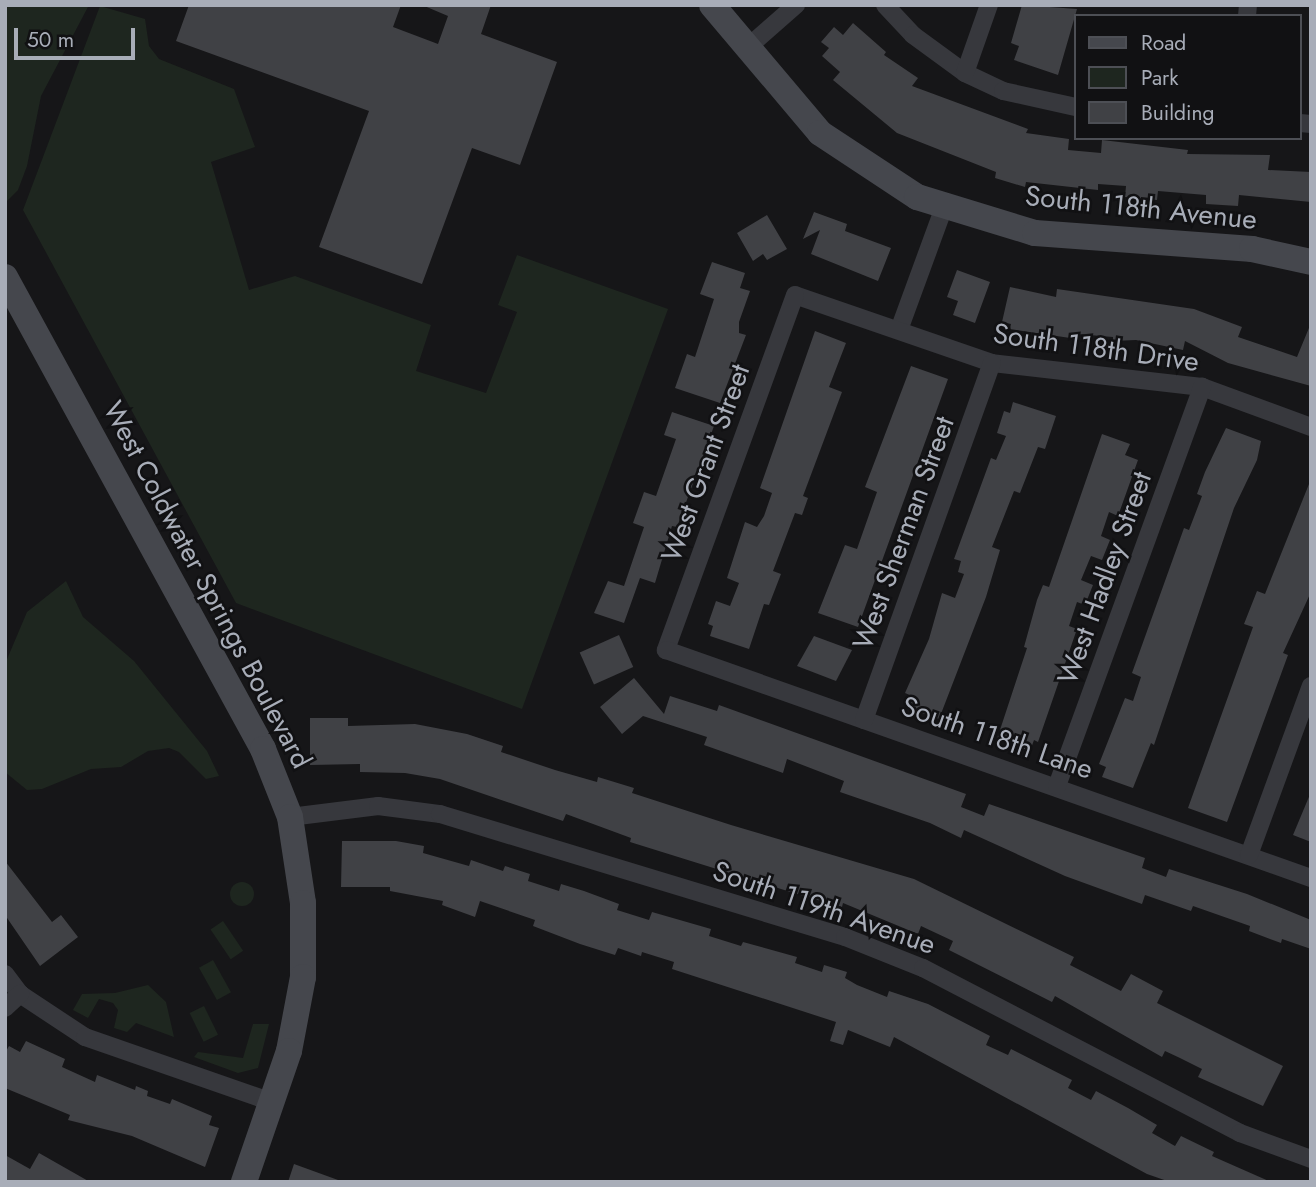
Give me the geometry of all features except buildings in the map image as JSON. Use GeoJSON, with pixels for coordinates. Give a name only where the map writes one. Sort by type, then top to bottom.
{"type":"FeatureCollection","features":[{"type":"Feature","properties":{"kind":"street","name":"South 118th Avenue"},"geometry":{"type":"LineString","coordinates":[[712,5],[820,134],[890,181],[944,207],[1035,233],[1252,249],[1311,262]]}},
{"type":"Feature","properties":{"kind":"street"},"geometry":{"type":"LineString","coordinates":[[748,47],[796,5]]}},
{"type":"Feature","properties":{"kind":"street"},"geometry":{"type":"LineString","coordinates":[[885,5],[913,35],[965,73],[1003,91],[1074,107]]}},
{"type":"Feature","properties":{"kind":"street"},"geometry":{"type":"LineString","coordinates":[[965,73],[989,5]]}},
{"type":"Feature","properties":{"kind":"street"},"geometry":{"type":"LineString","coordinates":[[899,330],[944,207]]}},
{"type":"Feature","properties":{"kind":"street","name":"West Coldwater Springs Boulevard"},"geometry":{"type":"LineString","coordinates":[[5,277],[263,749],[290,817],[303,903],[303,976],[289,1051],[244,1182]]}},
{"type":"Feature","properties":{"kind":"street","name":"South 118th Drive"},"geometry":{"type":"LineString","coordinates":[[795,295],[992,363],[1202,387],[1311,427]]}},
{"type":"Feature","properties":{"kind":"street","name":"West Grant Street"},"geometry":{"type":"LineString","coordinates":[[666,650],[795,295]]}},
{"type":"Feature","properties":{"kind":"street","name":"West Sherman Street"},"geometry":{"type":"LineString","coordinates":[[864,720],[992,363]]}},
{"type":"Feature","properties":{"kind":"street","name":"West Hadley Street"},"geometry":{"type":"LineString","coordinates":[[1057,786],[1202,387]]}},
{"type":"Feature","properties":{"kind":"street","name":"South 118th Lane"},"geometry":{"type":"LineString","coordinates":[[666,650],[1311,878]]}},
{"type":"Feature","properties":{"kind":"street"},"geometry":{"type":"LineString","coordinates":[[1249,855],[1311,686]]}},
{"type":"Feature","properties":{"kind":"street","name":"South 119th Avenue"},"geometry":{"type":"LineString","coordinates":[[290,817],[378,806],[440,814],[845,937],[914,964],[1240,1133],[1311,1158]]}},
{"type":"Feature","properties":{"kind":"street"},"geometry":{"type":"LineString","coordinates":[[5,974],[20,994],[85,1037],[272,1102]]}},
{"type":"Feature","properties":{"kind":"street"},"geometry":{"type":"LineString","coordinates":[[5,1008],[20,994]]}},
{"type":"Feature","properties":{"kind":"green space"},"geometry":{"type":"Polygon","coordinates":[[[5,5],[89,5],[41,96],[27,166],[18,190],[5,203],[5,5]]]}},
{"type":"Feature","properties":{"kind":"green space"},"geometry":{"type":"Polygon","coordinates":[[[100,6],[145,19],[149,46],[159,59],[234,89],[255,147],[211,162],[249,290],[295,276],[431,325],[416,371],[486,393],[517,312],[498,305],[517,255],[668,309],[522,709],[236,603],[23,210],[100,6]]]}},
{"type":"Feature","properties":{"kind":"green space"},"geometry":{"type":"Polygon","coordinates":[[[66,581],[83,617],[134,661],[207,751],[219,776],[206,779],[179,752],[169,748],[148,751],[121,767],[91,769],[42,789],[27,790],[5,772],[5,664],[27,612],[66,581]]]}},
{"type":"Feature","properties":{"kind":"green space"},"geometry":{"type":"Polygon","coordinates":[[[242,882],[250,886],[254,894],[250,902],[242,906],[234,902],[230,894],[234,886],[242,882]]]}},
{"type":"Feature","properties":{"kind":"green space"},"geometry":{"type":"Polygon","coordinates":[[[223,921],[243,951],[231,959],[211,929],[223,921]]]}},
{"type":"Feature","properties":{"kind":"green space"},"geometry":{"type":"Polygon","coordinates":[[[213,960],[231,992],[217,1000],[199,968],[213,960]]]}},
{"type":"Feature","properties":{"kind":"green space"},"geometry":{"type":"Polygon","coordinates":[[[148,985],[166,1002],[174,1037],[136,1023],[127,1032],[114,1028],[118,1010],[113,1003],[99,999],[88,1018],[73,1010],[82,994],[115,993],[148,985]]]}},
{"type":"Feature","properties":{"kind":"green space"},"geometry":{"type":"Polygon","coordinates":[[[204,1006],[218,1035],[204,1042],[190,1013],[204,1006]]]}},
{"type":"Feature","properties":{"kind":"green space"},"geometry":{"type":"Polygon","coordinates":[[[253,1024],[269,1024],[258,1068],[238,1073],[194,1057],[198,1052],[243,1058],[253,1024]]]}}]}
